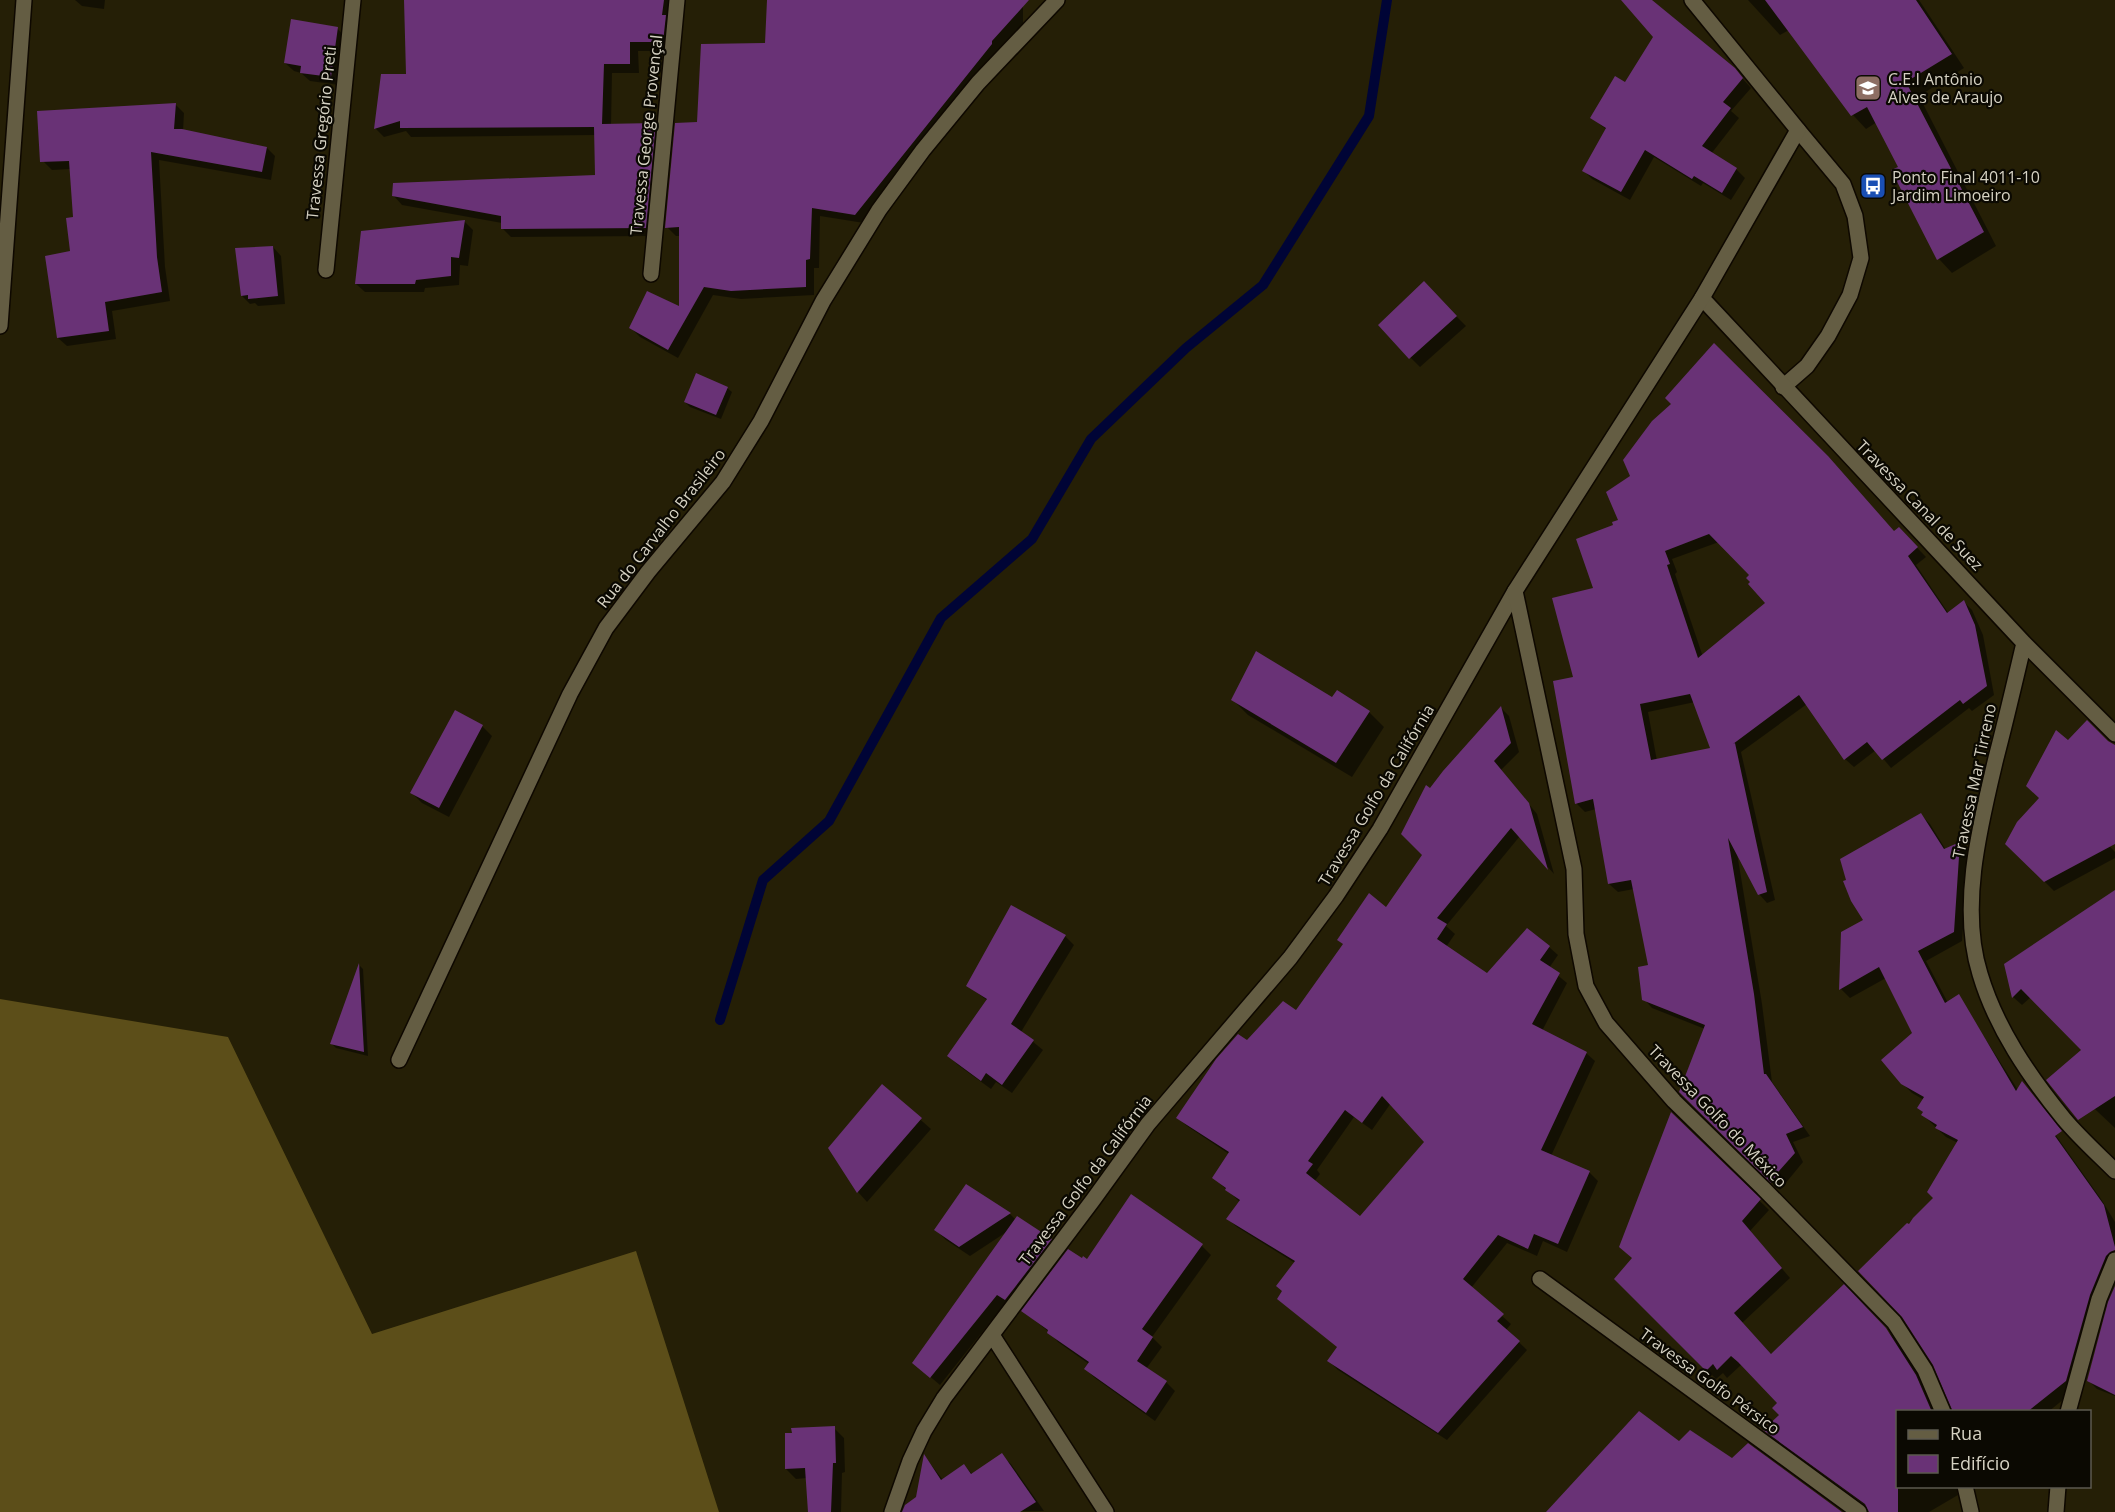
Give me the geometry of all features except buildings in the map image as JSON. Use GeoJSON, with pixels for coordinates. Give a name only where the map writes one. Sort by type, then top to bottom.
{"type":"FeatureCollection","features":[{"type":"Feature","properties":{"kind":"street"},"geometry":{"type":"LineString","coordinates":[[0,326],[24,0]]}},
{"type":"Feature","properties":{"kind":"street","name":"Travessa Gregório Preti"},"geometry":{"type":"LineString","coordinates":[[326,270],[353,0]]}},
{"type":"Feature","properties":{"kind":"street","name":"Travessa George Provençal"},"geometry":{"type":"LineString","coordinates":[[651,274],[677,0]]}},
{"type":"Feature","properties":{"kind":"street","name":"Rua do Carvalho Brasileiro"},"geometry":{"type":"LineString","coordinates":[[399,1060],[565,705],[606,628],[648,572],[723,482],[761,421],[823,301],[879,210],[923,150],[978,83],[1057,0]]}},
{"type":"Feature","properties":{"kind":"street"},"geometry":{"type":"LineString","coordinates":[[1692,0],[1843,184],[1855,216],[1861,258],[1850,295],[1828,336],[1807,366],[1783,387]]}},
{"type":"Feature","properties":{"kind":"street","name":"Travessa Golfo da Califórnia"},"geometry":{"type":"LineString","coordinates":[[892,1512],[910,1461],[924,1431],[944,1398],[1148,1124],[1290,958],[1336,896],[1380,829],[1515,591],[1702,298],[1798,130]]}},
{"type":"Feature","properties":{"kind":"street","name":"Travessa Canal de Suez"},"geometry":{"type":"LineString","coordinates":[[1702,298],[2024,643],[2115,734]]}},
{"type":"Feature","properties":{"kind":"street","name":"Travessa Golfo do México"},"geometry":{"type":"LineString","coordinates":[[1515,591],[1574,868],[1576,934],[1586,987],[1606,1023],[1674,1101],[1894,1322],[1925,1370],[1942,1410]]}},
{"type":"Feature","properties":{"kind":"street","name":"Travessa Mar Tirreno"},"geometry":{"type":"LineString","coordinates":[[2024,643],[1978,837],[1972,880],[1973,932],[1979,973],[1996,1017],[2021,1061],[2065,1120],[2115,1171]]}},
{"type":"Feature","properties":{"kind":"street"},"geometry":{"type":"LineString","coordinates":[[2069,1410],[2099,1299],[2115,1260]]}},
{"type":"Feature","properties":{"kind":"street","name":"Travessa Golfo Pérsico"},"geometry":{"type":"LineString","coordinates":[[1540,1279],[1859,1512]]}},
{"type":"Feature","properties":{"kind":"street"},"geometry":{"type":"LineString","coordinates":[[992,1335],[1106,1512]]}},
{"type":"Feature","properties":{"kind":"street"},"geometry":{"type":"LineString","coordinates":[[1965,1488],[1971,1512]]}},
{"type":"Feature","properties":{"kind":"street"},"geometry":{"type":"LineString","coordinates":[[2056,1512],[2058,1488]]}},
{"type":"Feature","properties":{"kind":"shaded area"},"geometry":{"type":"Polygon","coordinates":[[[0,999],[228,1037],[372,1334],[636,1251],[719,1512],[0,1512],[0,999]]]}},
{"type":"Feature","properties":{"kind":"waterway"},"geometry":{"type":"LineString","coordinates":[[720,1020],[763,880],[829,821],[941,618],[1032,539],[1091,439],[1186,348],[1263,285],[1369,116],[1387,0]]}},
{"type":"Feature","properties":{"kind":"place","name":"C.E.I Antônio Alves de Araujo"},"geometry":{"type":"Point","coordinates":[1868,88]}},
{"type":"Feature","properties":{"kind":"place","name":"Ponto Final 4011-10 Jardim Limoeiro"},"geometry":{"type":"Point","coordinates":[1873,186]}}]}
